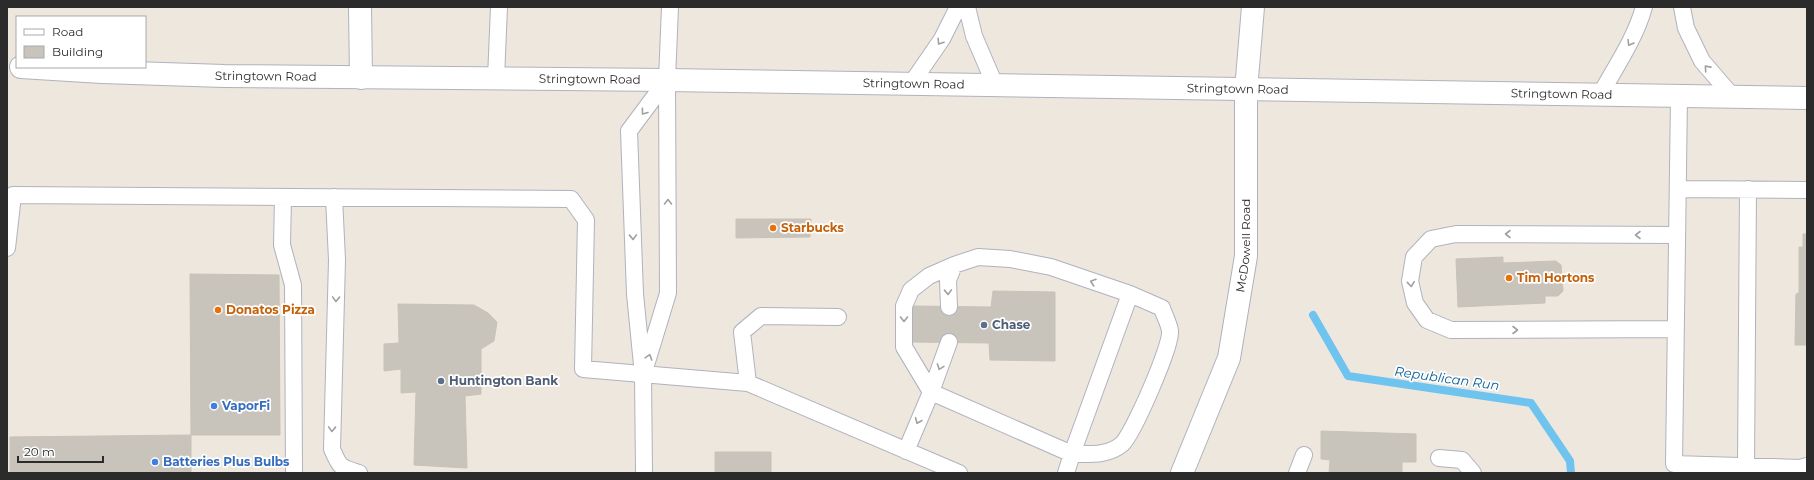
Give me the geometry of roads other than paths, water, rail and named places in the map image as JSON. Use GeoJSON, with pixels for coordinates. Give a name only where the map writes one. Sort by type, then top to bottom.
{"type":"FeatureCollection","features":[{"type":"Feature","properties":{"kind":"main road"},"geometry":{"type":"LineString","coordinates":[[360,7],[361,78]]}},
{"type":"Feature","properties":{"kind":"main road","name":"McDowell Road"},"geometry":{"type":"LineString","coordinates":[[1182,473],[1223,373],[1230,351],[1246,256],[1246,90],[1253,7]]}},
{"type":"Feature","properties":{"kind":"main road","name":"Stringtown Road"},"geometry":{"type":"LineString","coordinates":[[37,68],[118,73],[361,78],[667,80],[1807,98]]}},
{"type":"Feature","properties":{"kind":"lane"},"geometry":{"type":"LineString","coordinates":[[496,78],[499,7]]}},
{"type":"Feature","properties":{"kind":"lane"},"geometry":{"type":"LineString","coordinates":[[643,375],[668,293],[667,80],[670,7]]}},
{"type":"Feature","properties":{"kind":"lane"},"geometry":{"type":"LineString","coordinates":[[911,84],[942,39],[958,7]]}},
{"type":"Feature","properties":{"kind":"lane"},"geometry":{"type":"LineString","coordinates":[[967,7],[974,36],[995,85]]}},
{"type":"Feature","properties":{"kind":"lane"},"geometry":{"type":"LineString","coordinates":[[1600,95],[1619,59],[1631,42],[1639,25],[1644,7]]}},
{"type":"Feature","properties":{"kind":"lane"},"geometry":{"type":"LineString","coordinates":[[1682,7],[1686,28],[1702,61],[1733,97]]}},
{"type":"Feature","properties":{"kind":"lane"},"geometry":{"type":"LineString","coordinates":[[644,473],[643,375],[635,294],[630,131],[667,80]]}},
{"type":"Feature","properties":{"kind":"lane"},"geometry":{"type":"LineString","coordinates":[[1679,96],[1674,464],[1800,468],[1807,466]]}},
{"type":"Feature","properties":{"kind":"lane"},"geometry":{"type":"LineString","coordinates":[[1678,188],[1807,190]]}},
{"type":"Feature","properties":{"kind":"lane"},"geometry":{"type":"LineString","coordinates":[[1746,466],[1748,189]]}},
{"type":"Feature","properties":{"kind":"lane"},"geometry":{"type":"LineString","coordinates":[[7,248],[13,195],[571,198],[586,220],[583,369],[748,383],[959,473]]}},
{"type":"Feature","properties":{"kind":"lane"},"geometry":{"type":"LineString","coordinates":[[283,197],[282,245],[294,285],[294,473]]}},
{"type":"Feature","properties":{"kind":"lane"},"geometry":{"type":"LineString","coordinates":[[334,197],[337,260],[332,449],[338,464],[344,471],[359,473]]}},
{"type":"Feature","properties":{"kind":"lane"},"geometry":{"type":"LineString","coordinates":[[1676,329],[1451,330],[1427,320],[1415,303],[1410,281],[1414,257],[1431,239],[1456,234],[1678,235]]}},
{"type":"Feature","properties":{"kind":"lane"},"geometry":{"type":"LineString","coordinates":[[978,257],[1010,259],[1050,267],[1130,294],[1162,308],[1170,331],[1167,347],[1145,403],[1123,443],[1111,450],[1096,454],[1072,454],[931,392],[904,347],[904,306],[911,290],[929,276],[954,265],[978,257]]}},
{"type":"Feature","properties":{"kind":"lane"},"geometry":{"type":"LineString","coordinates":[[949,307],[948,280],[954,265]]}},
{"type":"Feature","properties":{"kind":"lane"},"geometry":{"type":"LineString","coordinates":[[1066,473],[1130,294]]}},
{"type":"Feature","properties":{"kind":"lane"},"geometry":{"type":"LineString","coordinates":[[748,383],[742,332],[761,316],[838,317]]}},
{"type":"Feature","properties":{"kind":"lane"},"geometry":{"type":"LineString","coordinates":[[906,451],[931,392],[949,342]]}},
{"type":"Feature","properties":{"kind":"lane"},"geometry":{"type":"LineString","coordinates":[[1297,473],[1304,455]]}},
{"type":"Feature","properties":{"kind":"lane"},"geometry":{"type":"LineString","coordinates":[[1439,458],[1462,460],[1473,473]]}},
{"type":"Feature","properties":{"kind":"waterway","name":"Republican Run"},"geometry":{"type":"LineString","coordinates":[[1313,315],[1348,376],[1531,403],[1570,461],[1571,473]]}},
{"type":"Feature","properties":{"kind":"place","name":"Starbucks"},"geometry":{"type":"Point","coordinates":[773,228]}},
{"type":"Feature","properties":{"kind":"place","name":"Tim Hortons"},"geometry":{"type":"Point","coordinates":[1509,278]}},
{"type":"Feature","properties":{"kind":"place","name":"Donatos Pizza"},"geometry":{"type":"Point","coordinates":[218,310]}},
{"type":"Feature","properties":{"kind":"place","name":"Chase"},"geometry":{"type":"Point","coordinates":[984,325]}},
{"type":"Feature","properties":{"kind":"place","name":"Huntington Bank"},"geometry":{"type":"Point","coordinates":[441,381]}},
{"type":"Feature","properties":{"kind":"place","name":"VaporFi"},"geometry":{"type":"Point","coordinates":[214,406]}},
{"type":"Feature","properties":{"kind":"place","name":"Batteries Plus Bulbs"},"geometry":{"type":"Point","coordinates":[155,462]}}]}
